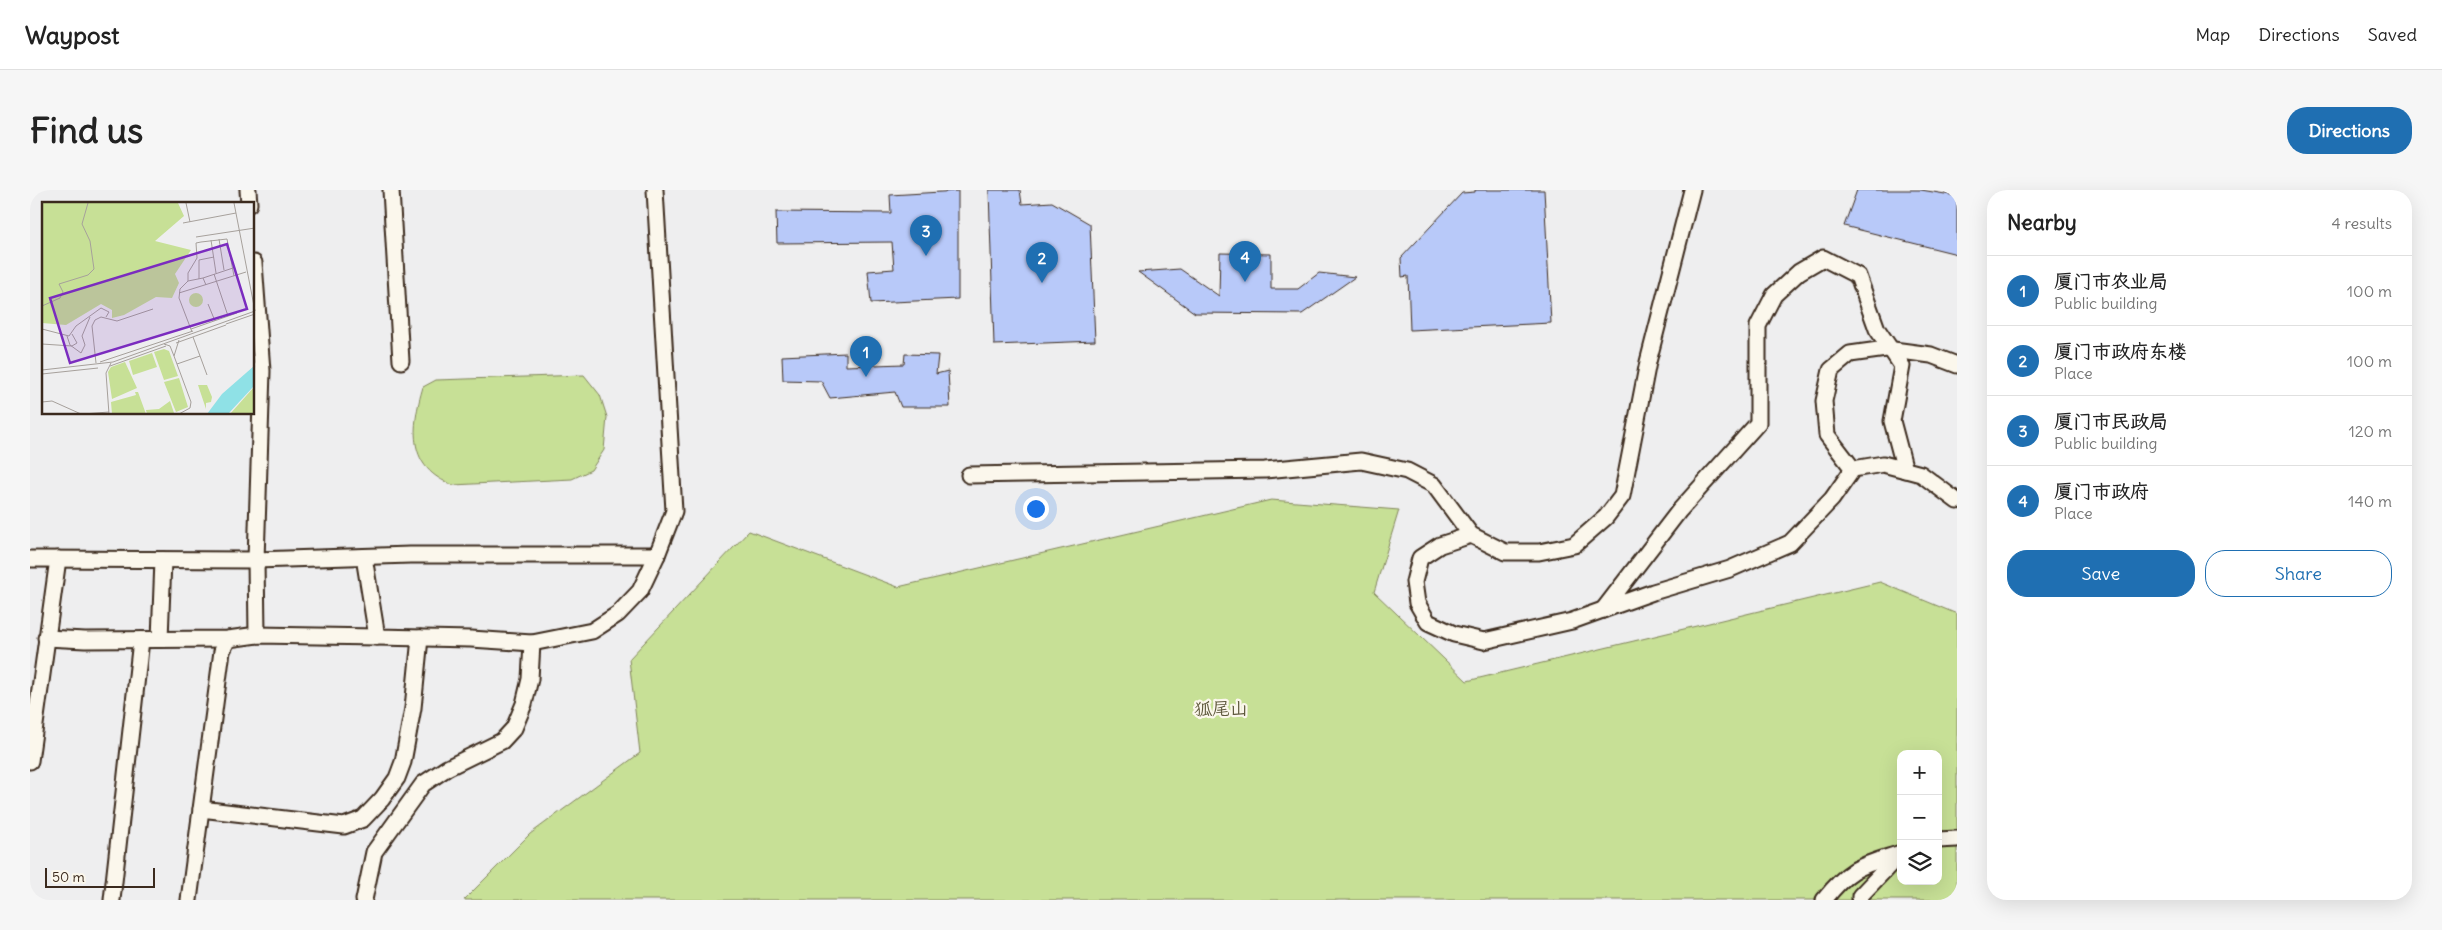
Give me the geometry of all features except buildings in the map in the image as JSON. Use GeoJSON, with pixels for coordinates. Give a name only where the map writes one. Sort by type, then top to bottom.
{"type":"FeatureCollection","features":[{"type":"Feature","properties":{"kind":"street"},"geometry":{"type":"LineString","coordinates":[[391,190],[401,361]]}},
{"type":"Feature","properties":{"kind":"street"},"geometry":{"type":"LineString","coordinates":[[46,638],[228,639],[257,635],[420,638],[532,643],[592,631],[618,614],[640,591],[657,555],[674,511],[655,190]]}},
{"type":"Feature","properties":{"kind":"street"},"geometry":{"type":"LineString","coordinates":[[969,475],[1265,470],[1362,461],[1407,471],[1434,485],[1471,535],[1505,552],[1539,552],[1574,546],[1606,517],[1622,496],[1648,362],[1692,190]]}},
{"type":"Feature","properties":{"kind":"street"},"geometry":{"type":"LineString","coordinates":[[1603,610],[1679,511],[1758,423],[1758,326],[1774,295],[1799,272],[1823,258],[1858,276],[1877,329],[1902,366],[1892,421],[1905,470]]}},
{"type":"Feature","properties":{"kind":"street"},"geometry":{"type":"LineString","coordinates":[[255,276],[262,370],[256,560],[257,635]]}},
{"type":"Feature","properties":{"kind":"street"},"geometry":{"type":"LineString","coordinates":[[1853,470],[1827,435],[1824,401],[1831,370],[1850,354],[1891,350],[1931,355],[1957,365]]}},
{"type":"Feature","properties":{"kind":"street"},"geometry":{"type":"LineString","coordinates":[[1471,535],[1440,545],[1420,558],[1414,582],[1417,603],[1428,622],[1454,634],[1484,641],[1572,621],[1653,592],[1730,569],[1790,543],[1832,499],[1853,470],[1883,464],[1921,474],[1957,501]]}},
{"type":"Feature","properties":{"kind":"street"},"geometry":{"type":"LineString","coordinates":[[30,559],[256,560],[364,557],[657,555]]}},
{"type":"Feature","properties":{"kind":"street"},"geometry":{"type":"LineString","coordinates":[[364,557],[377,637]]}},
{"type":"Feature","properties":{"kind":"street"},"geometry":{"type":"LineString","coordinates":[[30,761],[58,559]]}},
{"type":"Feature","properties":{"kind":"street"},"geometry":{"type":"LineString","coordinates":[[160,639],[163,560]]}},
{"type":"Feature","properties":{"kind":"street"},"geometry":{"type":"LineString","coordinates":[[201,809],[344,826],[363,819],[382,799],[397,778],[403,762],[413,708],[420,638]]}},
{"type":"Feature","properties":{"kind":"street"},"geometry":{"type":"LineString","coordinates":[[189,900],[222,651],[228,639]]}},
{"type":"Feature","properties":{"kind":"street"},"geometry":{"type":"LineString","coordinates":[[112,900],[141,640]]}},
{"type":"Feature","properties":{"kind":"street"},"geometry":{"type":"LineString","coordinates":[[364,900],[374,852],[423,784],[447,768],[502,740],[514,728],[524,704],[530,679],[532,643]]}},
{"type":"Feature","properties":{"kind":"street"},"geometry":{"type":"LineString","coordinates":[[1942,840],[1957,839]]}},
{"type":"Feature","properties":{"kind":"street"},"geometry":{"type":"LineString","coordinates":[[1824,900],[1840,880],[1861,865],[1897,854]]}},
{"type":"Feature","properties":{"kind":"street"},"geometry":{"type":"LineString","coordinates":[[1860,900],[1860,896],[1897,856]]}},
{"type":"Feature","properties":{"kind":"green space"},"geometry":{"type":"Polygon","coordinates":[[[584,375],[600,395],[607,417],[604,450],[591,470],[572,479],[453,485],[438,478],[427,468],[420,457],[416,445],[415,432],[419,402],[423,387],[436,380],[584,375]]]}},
{"type":"Feature","properties":{"kind":"green space","name":"狐尾山"},"geometry":{"type":"Polygon","coordinates":[[[1271,500],[1399,510],[1374,592],[1467,681],[1880,582],[1957,614],[1957,900],[464,900],[530,834],[640,753],[629,659],[749,531],[898,587],[1271,500]]]}},
{"type":"Feature","properties":{"kind":"place","name":"厦门市民政局"},"geometry":{"type":"Point","coordinates":[926,256]}},
{"type":"Feature","properties":{"kind":"place","name":"厦门市政府"},"geometry":{"type":"Point","coordinates":[1245,282]}},
{"type":"Feature","properties":{"kind":"place","name":"厦门市政府东楼"},"geometry":{"type":"Point","coordinates":[1042,283]}},
{"type":"Feature","properties":{"kind":"place","name":"厦门市农业局"},"geometry":{"type":"Point","coordinates":[866,377]}}]}
